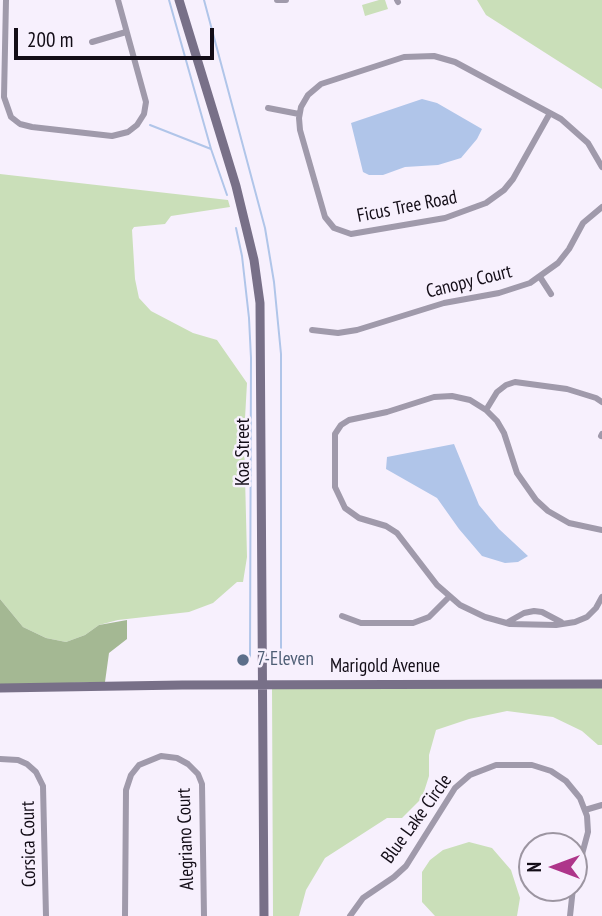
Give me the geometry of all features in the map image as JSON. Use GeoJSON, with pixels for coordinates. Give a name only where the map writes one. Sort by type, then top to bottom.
{"type":"FeatureCollection","features":[{"type":"Feature","properties":{"kind":"main road","name":"Koa Street"},"geometry":{"type":"LineString","coordinates":[[179,0],[236,186],[254,260],[260,303],[264,916]]}},
{"type":"Feature","properties":{"kind":"main road","name":"Marigold Avenue"},"geometry":{"type":"LineString","coordinates":[[0,688],[602,684]]}},
{"type":"Feature","properties":{"kind":"street"},"geometry":{"type":"LineString","coordinates":[[6,0],[5,103],[11,117],[26,126],[112,136],[132,129],[144,114],[146,102],[118,0]]}},
{"type":"Feature","properties":{"kind":"street"},"geometry":{"type":"LineString","coordinates":[[277,0],[286,0]]}},
{"type":"Feature","properties":{"kind":"street"},"geometry":{"type":"LineString","coordinates":[[93,42],[126,32]]}},
{"type":"Feature","properties":{"kind":"street"},"geometry":{"type":"LineString","coordinates":[[268,108],[299,114],[308,95],[321,84],[404,57],[426,55],[455,62],[569,125],[582,136],[602,167]]}},
{"type":"Feature","properties":{"kind":"street","name":"Ficus Tree Road"},"geometry":{"type":"LineString","coordinates":[[299,114],[300,130],[325,217],[334,228],[351,234],[445,218],[486,203],[504,190],[513,179],[550,113]]}},
{"type":"Feature","properties":{"kind":"street","name":"Canopy Court"},"geometry":{"type":"LineString","coordinates":[[312,330],[338,333],[357,330],[444,303],[517,288],[540,277],[564,256],[583,223],[602,207]]}},
{"type":"Feature","properties":{"kind":"street"},"geometry":{"type":"LineString","coordinates":[[540,277],[551,294]]}},
{"type":"Feature","properties":{"kind":"street"},"geometry":{"type":"LineString","coordinates":[[486,410],[502,388],[515,382],[567,389],[602,402]]}},
{"type":"Feature","properties":{"kind":"street"},"geometry":{"type":"LineString","coordinates":[[602,530],[569,523],[555,516],[536,500],[517,473],[500,426],[486,410],[464,399],[440,396],[349,420],[341,425],[334,440],[334,478],[346,514],[386,526],[397,533],[449,597],[477,614],[502,622],[525,625],[569,623],[587,617],[602,597]]}},
{"type":"Feature","properties":{"kind":"street"},"geometry":{"type":"LineString","coordinates":[[342,616],[361,623],[413,623],[429,617],[449,597]]}},
{"type":"Feature","properties":{"kind":"street"},"geometry":{"type":"LineString","coordinates":[[502,622],[512,622],[524,613],[534,611],[569,623]]}},
{"type":"Feature","properties":{"kind":"street","name":"Alegriano Court"},"geometry":{"type":"LineString","coordinates":[[125,916],[126,790],[138,765],[160,756],[177,758],[188,764],[198,774],[202,784],[204,916]]}},
{"type":"Feature","properties":{"kind":"street","name":"Corsica Court"},"geometry":{"type":"LineString","coordinates":[[0,759],[18,760],[27,764],[36,772],[43,786],[46,916]]}},
{"type":"Feature","properties":{"kind":"street","name":"Blue Lake Circle"},"geometry":{"type":"LineString","coordinates":[[350,916],[363,898],[406,866],[455,788],[479,770],[496,765],[523,765],[551,771],[573,788],[585,810]]}},
{"type":"Feature","properties":{"kind":"street"},"geometry":{"type":"LineString","coordinates":[[587,832],[585,810],[602,805]]}},
{"type":"Feature","properties":{"kind":"green space"},"geometry":{"type":"Polygon","coordinates":[[[385,0],[388,9],[365,16],[362,5],[385,0]]]}},
{"type":"Feature","properties":{"kind":"green space"},"geometry":{"type":"Polygon","coordinates":[[[477,0],[602,0],[602,89],[486,15],[477,0]]]}},
{"type":"Feature","properties":{"kind":"green space"},"geometry":{"type":"Polygon","coordinates":[[[0,174],[228,200],[230,207],[171,216],[165,224],[134,227],[132,230],[139,298],[151,311],[193,333],[217,340],[247,383],[244,436],[247,557],[243,582],[237,582],[213,603],[189,612],[118,620],[99,625],[85,635],[66,642],[46,638],[23,627],[0,599],[0,174]]]}},
{"type":"Feature","properties":{"kind":"green space"},"geometry":{"type":"Polygon","coordinates":[[[0,599],[23,627],[46,638],[66,642],[85,635],[99,625],[127,620],[127,639],[109,653],[105,682],[0,685],[0,599]]]}},
{"type":"Feature","properties":{"kind":"green space"},"geometry":{"type":"Polygon","coordinates":[[[602,687],[602,745],[598,745],[582,731],[553,717],[507,711],[436,730],[429,755],[429,776],[422,798],[402,818],[387,818],[325,858],[306,890],[299,916],[273,916],[272,688],[602,687]]]}},
{"type":"Feature","properties":{"kind":"green space"},"geometry":{"type":"Polygon","coordinates":[[[469,842],[492,848],[511,870],[519,902],[517,916],[435,916],[422,902],[422,872],[430,860],[443,850],[469,842]]]}},
{"type":"Feature","properties":{"kind":"water"},"geometry":{"type":"Polygon","coordinates":[[[422,99],[437,103],[482,129],[477,139],[461,158],[438,165],[405,167],[383,175],[363,172],[351,123],[422,99]]]}},
{"type":"Feature","properties":{"kind":"water"},"geometry":{"type":"Polygon","coordinates":[[[454,444],[479,505],[499,529],[528,556],[518,562],[505,563],[482,556],[437,498],[386,469],[387,457],[454,444]]]}},
{"type":"Feature","properties":{"kind":"waterway"},"geometry":{"type":"LineString","coordinates":[[169,0],[211,149],[227,195]]}},
{"type":"Feature","properties":{"kind":"waterway"},"geometry":{"type":"LineString","coordinates":[[204,0],[265,228],[274,282],[281,354],[281,663]]}},
{"type":"Feature","properties":{"kind":"waterway"},"geometry":{"type":"LineString","coordinates":[[150,125],[211,149]]}},
{"type":"Feature","properties":{"kind":"waterway"},"geometry":{"type":"LineString","coordinates":[[236,228],[242,256],[251,358],[250,658]]}},
{"type":"Feature","properties":{"kind":"place","name":"7-Eleven"},"geometry":{"type":"Point","coordinates":[243,660]}}]}
